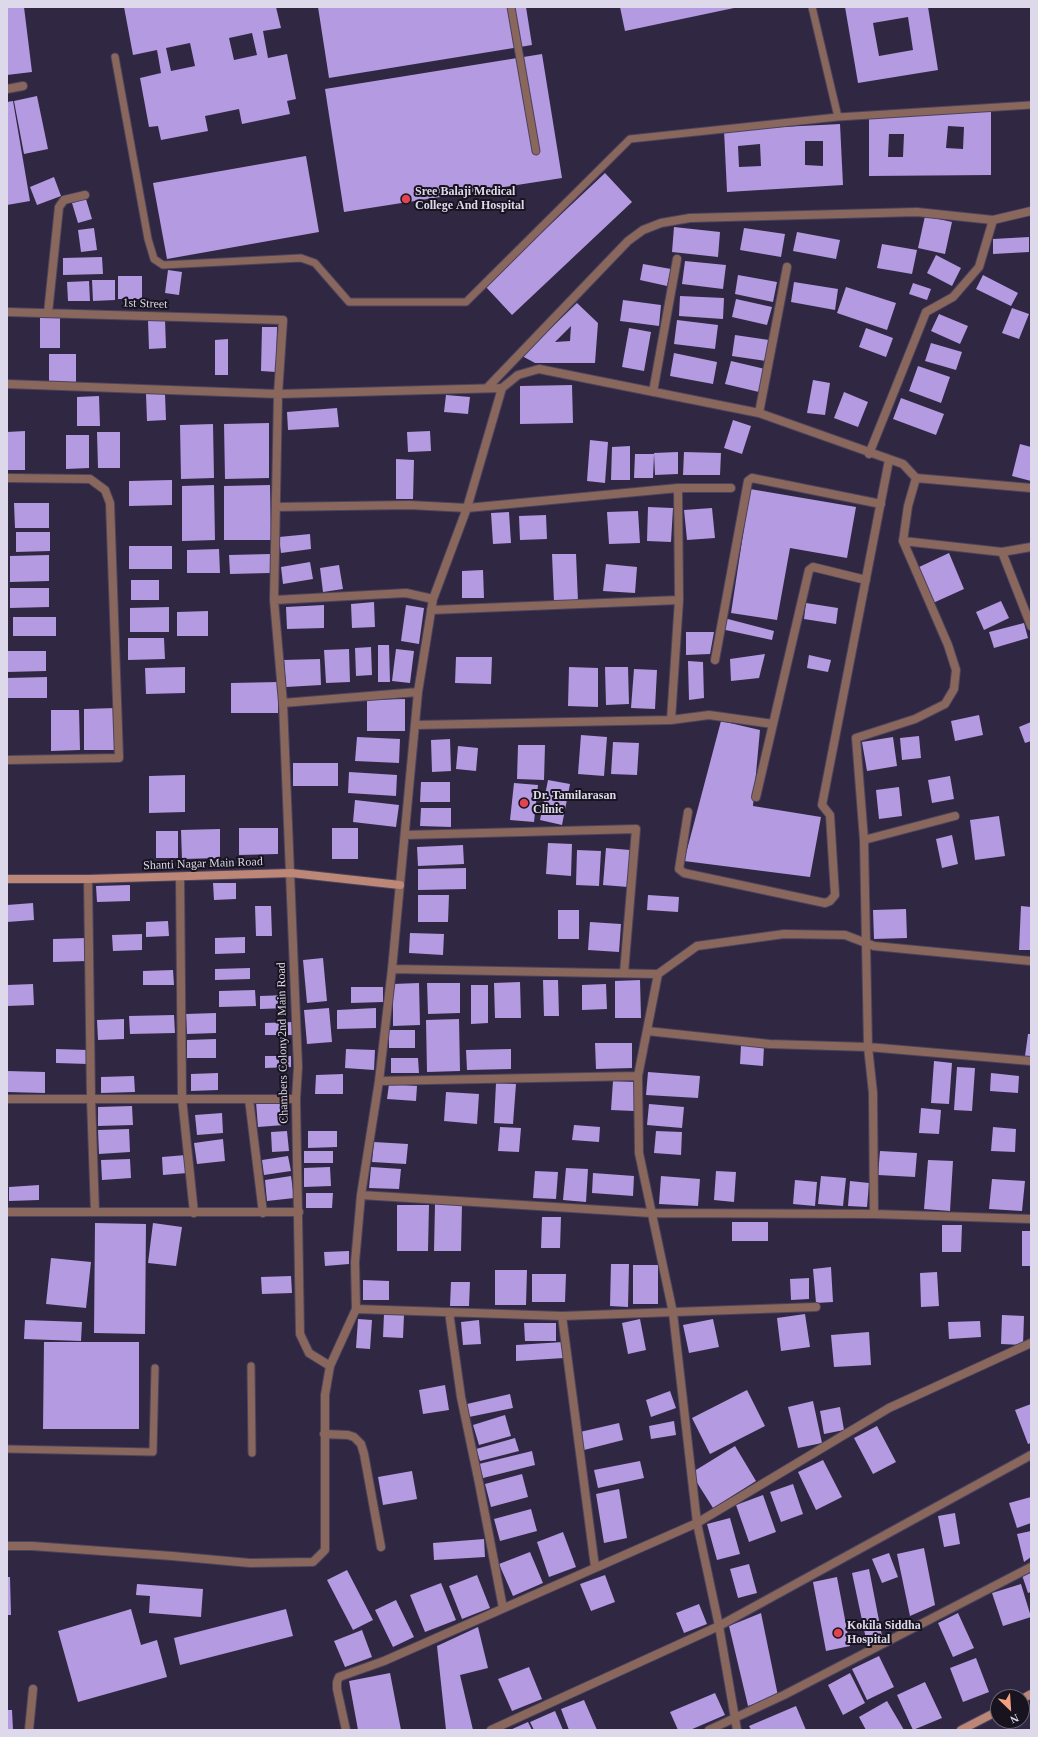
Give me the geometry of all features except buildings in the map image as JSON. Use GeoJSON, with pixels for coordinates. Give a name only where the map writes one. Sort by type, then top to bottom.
{"type":"FeatureCollection","features":[{"type":"Feature","properties":{"kind":"street"},"geometry":{"type":"LineString","coordinates":[[7,89],[23,86]]}},
{"type":"Feature","properties":{"kind":"street"},"geometry":{"type":"LineString","coordinates":[[48,313],[59,207],[64,200],[85,195]]}},
{"type":"Feature","properties":{"kind":"street"},"geometry":{"type":"LineString","coordinates":[[487,388],[628,241],[643,230],[661,223],[690,218],[917,212],[993,220],[1031,211]]}},
{"type":"Feature","properties":{"kind":"street"},"geometry":{"type":"LineString","coordinates":[[869,454],[926,312],[953,297],[979,267],[993,220]]}},
{"type":"Feature","properties":{"kind":"street"},"geometry":{"type":"LineString","coordinates":[[653,392],[677,259]]}},
{"type":"Feature","properties":{"kind":"street"},"geometry":{"type":"LineString","coordinates":[[759,412],[787,267]]}},
{"type":"Feature","properties":{"kind":"street","name":"1st Street"},"geometry":{"type":"LineString","coordinates":[[7,312],[283,320]]}},
{"type":"Feature","properties":{"kind":"street","name":"Chambers Colony2nd Main Road"},"geometry":{"type":"LineString","coordinates":[[283,320],[278,394],[274,600],[283,703],[298,1067],[296,1099],[300,1334],[309,1353],[330,1366]]}},
{"type":"Feature","properties":{"kind":"street"},"geometry":{"type":"LineString","coordinates":[[7,1546],[32,1546],[250,1563],[313,1562],[322,1554],[325,1545],[325,1395],[330,1366],[356,1309],[355,1262],[361,1195],[379,1081],[392,969],[418,692],[433,598],[467,508],[502,388],[518,375],[539,369],[759,412],[869,454],[903,464],[916,478],[1031,488]]}},
{"type":"Feature","properties":{"kind":"street"},"geometry":{"type":"LineString","coordinates":[[7,384],[278,394],[502,388]]}},
{"type":"Feature","properties":{"kind":"street"},"geometry":{"type":"LineString","coordinates":[[688,812],[679,869],[684,873],[825,903],[830,901],[835,895],[830,815],[822,806],[889,460]]}},
{"type":"Feature","properties":{"kind":"street"},"geometry":{"type":"LineString","coordinates":[[7,478],[90,480],[105,490],[110,502],[119,758],[7,760]]}},
{"type":"Feature","properties":{"kind":"street"},"geometry":{"type":"LineString","coordinates":[[715,660],[748,481],[752,478],[881,504]]}},
{"type":"Feature","properties":{"kind":"street"},"geometry":{"type":"LineString","coordinates":[[874,1214],[873,1093],[868,1048],[864,840],[856,738],[915,719],[945,704],[954,689],[956,670],[948,645],[903,540],[908,506],[916,478]]}},
{"type":"Feature","properties":{"kind":"street"},"geometry":{"type":"LineString","coordinates":[[671,720],[679,600],[678,488]]}},
{"type":"Feature","properties":{"kind":"street"},"geometry":{"type":"LineString","coordinates":[[276,507],[409,505],[467,508],[678,488],[731,488]]}},
{"type":"Feature","properties":{"kind":"street"},"geometry":{"type":"LineString","coordinates":[[903,540],[1002,552],[1031,547]]}},
{"type":"Feature","properties":{"kind":"street"},"geometry":{"type":"LineString","coordinates":[[1002,552],[1031,626]]}},
{"type":"Feature","properties":{"kind":"street"},"geometry":{"type":"LineString","coordinates":[[756,798],[809,570],[813,567],[866,580]]}},
{"type":"Feature","properties":{"kind":"street"},"geometry":{"type":"LineString","coordinates":[[274,600],[406,593],[433,598]]}},
{"type":"Feature","properties":{"kind":"street"},"geometry":{"type":"LineString","coordinates":[[431,610],[679,600]]}},
{"type":"Feature","properties":{"kind":"street"},"geometry":{"type":"LineString","coordinates":[[283,703],[418,692]]}},
{"type":"Feature","properties":{"kind":"street"},"geometry":{"type":"LineString","coordinates":[[416,725],[671,720],[709,715],[773,724]]}},
{"type":"Feature","properties":{"kind":"street"},"geometry":{"type":"LineString","coordinates":[[864,840],[955,816]]}},
{"type":"Feature","properties":{"kind":"street"},"geometry":{"type":"LineString","coordinates":[[405,835],[636,828],[624,973]]}},
{"type":"Feature","properties":{"kind":"street","name":"Shanti Nagar Main Road"},"geometry":{"type":"LineString","coordinates":[[7,879],[88,879],[291,874],[400,885]]}},
{"type":"Feature","properties":{"kind":"street"},"geometry":{"type":"LineString","coordinates":[[180,877],[182,1098],[194,1213]]}},
{"type":"Feature","properties":{"kind":"street"},"geometry":{"type":"LineString","coordinates":[[88,879],[91,1099],[95,1212]]}},
{"type":"Feature","properties":{"kind":"street"},"geometry":{"type":"LineString","coordinates":[[392,969],[658,974],[697,946],[784,934],[845,935],[874,946],[1031,961]]}},
{"type":"Feature","properties":{"kind":"street"},"geometry":{"type":"LineString","coordinates":[[658,974],[638,1076],[639,1153],[673,1313],[696,1522],[719,1626],[737,1730]]}},
{"type":"Feature","properties":{"kind":"street"},"geometry":{"type":"LineString","coordinates":[[647,1030],[769,1044],[868,1048],[1031,1060]]}},
{"type":"Feature","properties":{"kind":"street"},"geometry":{"type":"LineString","coordinates":[[379,1081],[638,1076]]}},
{"type":"Feature","properties":{"kind":"street"},"geometry":{"type":"LineString","coordinates":[[7,1099],[296,1099]]}},
{"type":"Feature","properties":{"kind":"street"},"geometry":{"type":"LineString","coordinates":[[249,1099],[263,1212]]}},
{"type":"Feature","properties":{"kind":"street"},"geometry":{"type":"LineString","coordinates":[[361,1195],[651,1213],[874,1214],[1031,1219]]}},
{"type":"Feature","properties":{"kind":"street"},"geometry":{"type":"LineString","coordinates":[[7,1212],[299,1212]]}},
{"type":"Feature","properties":{"kind":"street"},"geometry":{"type":"LineString","coordinates":[[356,1309],[562,1316],[816,1307]]}},
{"type":"Feature","properties":{"kind":"street"},"geometry":{"type":"LineString","coordinates":[[449,1312],[461,1397],[503,1608]]}},
{"type":"Feature","properties":{"kind":"street"},"geometry":{"type":"LineString","coordinates":[[562,1316],[595,1567]]}},
{"type":"Feature","properties":{"kind":"street"},"geometry":{"type":"LineString","coordinates":[[346,1730],[337,1689],[339,1677],[384,1661],[696,1522],[889,1408],[1031,1343]]}},
{"type":"Feature","properties":{"kind":"street"},"geometry":{"type":"LineString","coordinates":[[324,1434],[348,1434],[354,1437],[361,1444],[381,1547]]}},
{"type":"Feature","properties":{"kind":"street"},"geometry":{"type":"LineString","coordinates":[[491,1730],[719,1626],[1031,1455]]}},
{"type":"Feature","properties":{"kind":"street"},"geometry":{"type":"LineString","coordinates":[[709,1730],[784,1695],[1031,1567]]}},
{"type":"Feature","properties":{"kind":"street"},"geometry":{"type":"LineString","coordinates":[[29,1730],[33,1689]]}},
{"type":"Feature","properties":{"kind":"street"},"geometry":{"type":"LineString","coordinates":[[961,1730],[990,1715]]}},
{"type":"Feature","properties":{"kind":"lane"},"geometry":{"type":"LineString","coordinates":[[511,7],[536,151]]}},
{"type":"Feature","properties":{"kind":"lane"},"geometry":{"type":"LineString","coordinates":[[812,7],[838,117]]}},
{"type":"Feature","properties":{"kind":"lane"},"geometry":{"type":"LineString","coordinates":[[116,57],[148,239],[154,259],[163,265],[301,258],[316,263],[349,302],[466,302],[630,139],[838,117],[1031,105]]}},
{"type":"Feature","properties":{"kind":"lane"},"geometry":{"type":"LineString","coordinates":[[251,1366],[252,1453]]}},
{"type":"Feature","properties":{"kind":"lane"},"geometry":{"type":"LineString","coordinates":[[7,1449],[154,1452],[155,1368]]}},
{"type":"Feature","properties":{"kind":"place","name":"Sree Balaji Medical College And Hospital"},"geometry":{"type":"Point","coordinates":[406,199]}},
{"type":"Feature","properties":{"kind":"place","name":"Dr. Tamilarasan Clinic"},"geometry":{"type":"Point","coordinates":[524,803]}},
{"type":"Feature","properties":{"kind":"place","name":"Kokila Siddha Hospital"},"geometry":{"type":"Point","coordinates":[838,1633]}}]}
